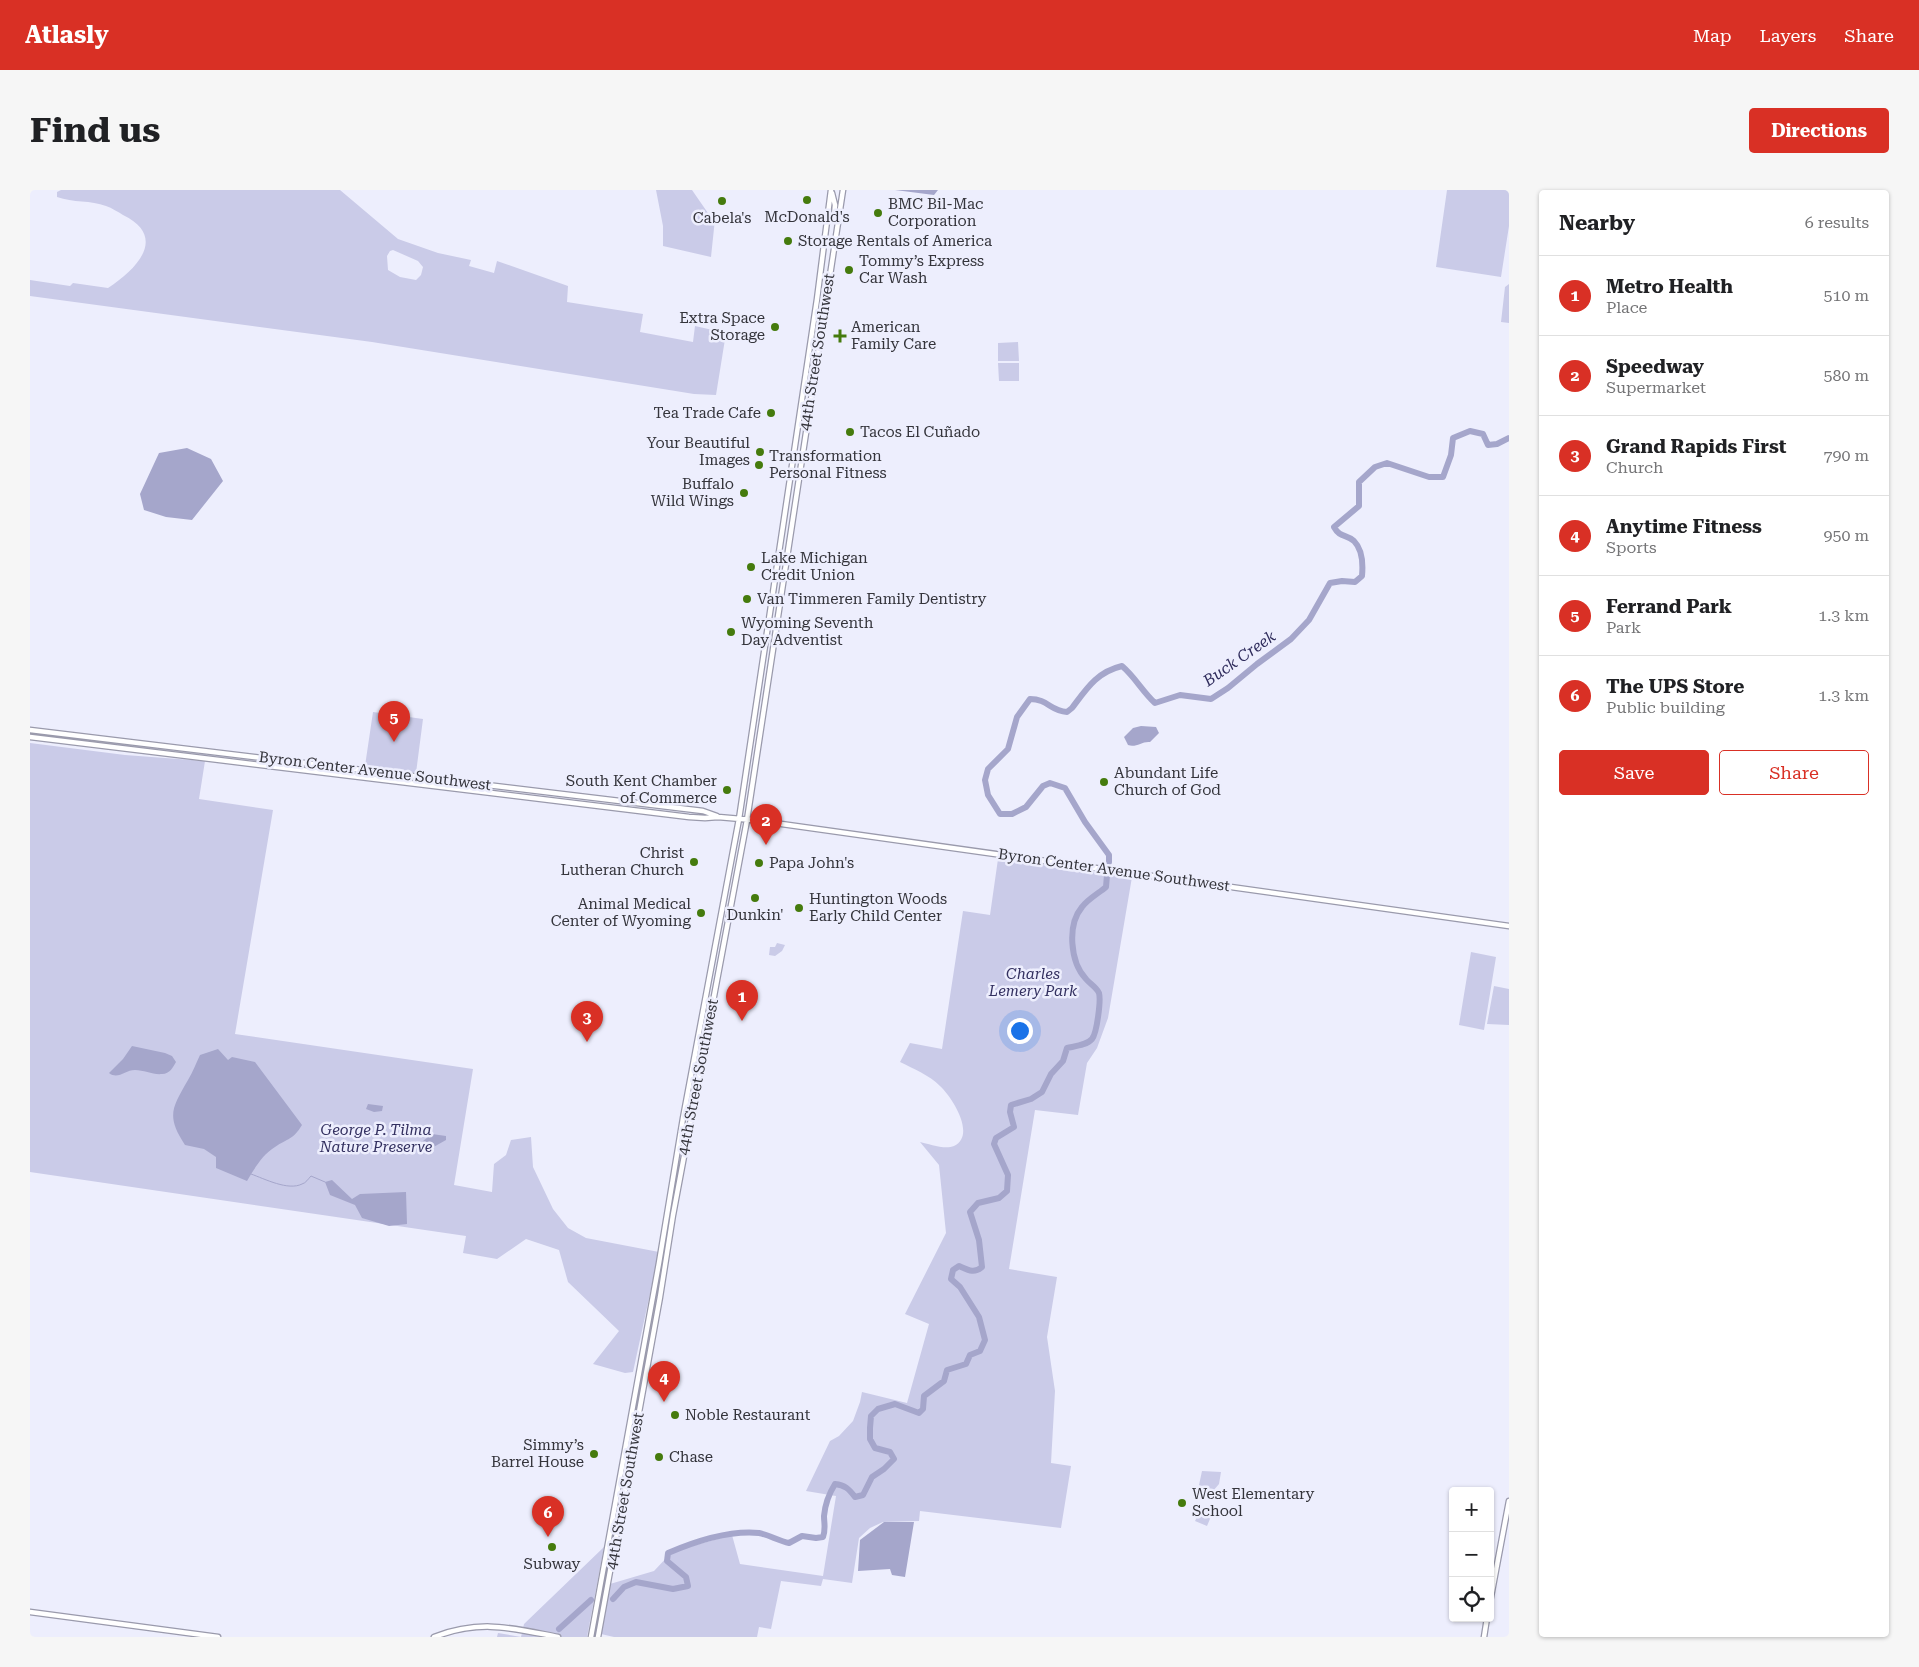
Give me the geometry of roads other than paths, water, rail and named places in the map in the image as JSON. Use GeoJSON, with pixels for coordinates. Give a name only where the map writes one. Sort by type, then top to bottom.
{"type":"FeatureCollection","features":[{"type":"Feature","properties":{"kind":"main road","name":"44th Street Southwest"},"geometry":{"type":"LineString","coordinates":[[598,1637],[650,1357],[673,1215],[706,1034],[747,820],[842,190]]}},
{"type":"Feature","properties":{"kind":"main road","name":"44th Street Southwest"},"geometry":{"type":"LineString","coordinates":[[591,1637],[664,1236],[668,1200],[739,819],[831,191]]}},
{"type":"Feature","properties":{"kind":"main road"},"geometry":{"type":"LineString","coordinates":[[831,191],[835,205],[834,217],[838,218]]}},
{"type":"Feature","properties":{"kind":"main road"},"geometry":{"type":"LineString","coordinates":[[806,372],[810,372],[813,377]]}},
{"type":"Feature","properties":{"kind":"main road"},"geometry":{"type":"LineString","coordinates":[[797,432],[804,440]]}},
{"type":"Feature","properties":{"kind":"main road"},"geometry":{"type":"LineString","coordinates":[[790,475],[797,487]]}},
{"type":"Feature","properties":{"kind":"main road"},"geometry":{"type":"LineString","coordinates":[[789,485],[796,495]]}},
{"type":"Feature","properties":{"kind":"main road"},"geometry":{"type":"LineString","coordinates":[[784,521],[791,524]]}},
{"type":"Feature","properties":{"kind":"main road"},"geometry":{"type":"LineString","coordinates":[[773,593],[780,596]]}},
{"type":"Feature","properties":{"kind":"main road","name":"Byron Center Avenue Southwest"},"geometry":{"type":"LineString","coordinates":[[30,730],[703,811],[718,816],[739,819],[1107,868],[1509,926]]}},
{"type":"Feature","properties":{"kind":"main road","name":"Byron Center Avenue Southwest"},"geometry":{"type":"LineString","coordinates":[[30,737],[689,817],[705,818],[718,816]]}},
{"type":"Feature","properties":{"kind":"main road"},"geometry":{"type":"LineString","coordinates":[[701,1023],[705,1028],[706,1034]]}},
{"type":"Feature","properties":{"kind":"main road"},"geometry":{"type":"LineString","coordinates":[[642,1355],[650,1357]]}},
{"type":"Feature","properties":{"kind":"main road"},"geometry":{"type":"LineString","coordinates":[[629,1428],[635,1437]]}},
{"type":"Feature","properties":{"kind":"main road"},"geometry":{"type":"LineString","coordinates":[[627,1436],[631,1439],[633,1446]]}},
{"type":"Feature","properties":{"kind":"main road"},"geometry":{"type":"LineString","coordinates":[[1494,1581],[1509,1501]]}},
{"type":"Feature","properties":{"kind":"main road"},"geometry":{"type":"LineString","coordinates":[[609,1538],[616,1539]]}},
{"type":"Feature","properties":{"kind":"main road"},"geometry":{"type":"LineString","coordinates":[[608,1544],[614,1549]]}},
{"type":"Feature","properties":{"kind":"main road"},"geometry":{"type":"LineString","coordinates":[[30,1612],[218,1637]]}},
{"type":"Feature","properties":{"kind":"main road"},"geometry":{"type":"LineString","coordinates":[[1484,1637],[1486,1622]]}},
{"type":"Feature","properties":{"kind":"main road"},"geometry":{"type":"LineString","coordinates":[[434,1637],[472,1626],[513,1628],[558,1637]]}},
{"type":"Feature","properties":{"kind":"waterway","name":"Buck Creek"},"geometry":{"type":"LineString","coordinates":[[1109,862],[1109,855],[1085,822],[1065,788],[1050,783],[1043,786],[1026,807],[1012,814],[1000,814],[988,795],[985,780],[988,769],[1008,749],[1017,717],[1030,699],[1041,701],[1057,710],[1067,712],[1093,682],[1106,672],[1122,666],[1155,703],[1180,695],[1211,699],[1291,639],[1309,620],[1330,583],[1342,581],[1355,582],[1362,576],[1362,558],[1357,545],[1354,541],[1339,533],[1334,527],[1359,506],[1359,482],[1375,467],[1387,463],[1429,477],[1443,477],[1451,455],[1453,438],[1470,431],[1483,434],[1488,445],[1497,444],[1509,438]]}},
{"type":"Feature","properties":{"kind":"waterway","name":"Buck Creek"},"geometry":{"type":"LineString","coordinates":[[613,1599],[624,1587],[636,1582],[673,1589],[688,1586],[686,1577],[667,1561],[668,1553],[690,1544],[736,1533],[759,1533],[789,1543],[802,1536],[823,1537],[825,1507],[835,1484],[842,1485],[855,1497],[863,1495],[872,1477],[894,1459],[890,1452],[875,1448],[870,1439],[871,1416],[878,1409],[895,1404],[919,1413],[923,1409],[924,1396],[944,1381],[947,1370],[966,1364],[970,1355],[980,1351],[985,1340],[979,1317],[960,1287],[951,1279],[953,1270],[959,1266],[974,1271],[982,1267],[979,1240],[970,1212],[978,1203],[999,1198],[1007,1191],[1008,1175],[994,1144],[996,1138],[1014,1127],[1010,1112],[1011,1105],[1031,1099],[1042,1092],[1051,1074],[1063,1061],[1067,1048],[1087,1043],[1094,1036],[1098,1016],[1099,993],[1081,972],[1074,953],[1072,933],[1077,915],[1082,907],[1106,887],[1107,875]]}},
{"type":"Feature","properties":{"kind":"waterway"},"geometry":{"type":"LineString","coordinates":[[251,1174],[276,1184],[290,1186],[306,1182],[311,1176],[325,1182]]}},
{"type":"Feature","properties":{"kind":"waterway","name":"Buck Creek"},"geometry":{"type":"LineString","coordinates":[[559,1629],[591,1600]]}},
{"type":"Feature","properties":{"kind":"place","name":"McDonald's"},"geometry":{"type":"Point","coordinates":[807,200]}},
{"type":"Feature","properties":{"kind":"place","name":"Cabela's"},"geometry":{"type":"Point","coordinates":[722,201]}},
{"type":"Feature","properties":{"kind":"place","name":"BMC Bil-Mac Corporation"},"geometry":{"type":"Point","coordinates":[878,213]}},
{"type":"Feature","properties":{"kind":"place","name":"Storage Rentals of America"},"geometry":{"type":"Point","coordinates":[788,241]}},
{"type":"Feature","properties":{"kind":"place","name":"Tommy’s Express Car Wash"},"geometry":{"type":"Point","coordinates":[849,270]}},
{"type":"Feature","properties":{"kind":"place","name":"Extra Space Storage"},"geometry":{"type":"Point","coordinates":[775,327]}},
{"type":"Feature","properties":{"kind":"place","name":"American Family Care"},"geometry":{"type":"Point","coordinates":[840,336]}},
{"type":"Feature","properties":{"kind":"place","name":"Tea Trade Cafe"},"geometry":{"type":"Point","coordinates":[771,413]}},
{"type":"Feature","properties":{"kind":"place","name":"Tacos El Cuñado"},"geometry":{"type":"Point","coordinates":[850,432]}},
{"type":"Feature","properties":{"kind":"place","name":"Your Beautiful Images"},"geometry":{"type":"Point","coordinates":[760,452]}},
{"type":"Feature","properties":{"kind":"place","name":"Transformation Personal Fitness"},"geometry":{"type":"Point","coordinates":[759,465]}},
{"type":"Feature","properties":{"kind":"place","name":"Buffalo Wild Wings"},"geometry":{"type":"Point","coordinates":[744,493]}},
{"type":"Feature","properties":{"kind":"place","name":"Lake Michigan Credit Union"},"geometry":{"type":"Point","coordinates":[751,567]}},
{"type":"Feature","properties":{"kind":"place","name":"Van Timmeren Family Dentistry"},"geometry":{"type":"Point","coordinates":[747,599]}},
{"type":"Feature","properties":{"kind":"place","name":"Wyoming Seventh Day Adventist"},"geometry":{"type":"Point","coordinates":[731,632]}},
{"type":"Feature","properties":{"kind":"place","name":"Ferrand Park"},"geometry":{"type":"Point","coordinates":[394,742]}},
{"type":"Feature","properties":{"kind":"place","name":"Abundant Life Church of God"},"geometry":{"type":"Point","coordinates":[1104,782]}},
{"type":"Feature","properties":{"kind":"place","name":"South Kent Chamber of Commerce"},"geometry":{"type":"Point","coordinates":[727,790]}},
{"type":"Feature","properties":{"kind":"place","name":"Speedway"},"geometry":{"type":"Point","coordinates":[766,845]}},
{"type":"Feature","properties":{"kind":"place","name":"Christ Lutheran Church"},"geometry":{"type":"Point","coordinates":[694,862]}},
{"type":"Feature","properties":{"kind":"place","name":"Papa John's"},"geometry":{"type":"Point","coordinates":[759,863]}},
{"type":"Feature","properties":{"kind":"place","name":"Dunkin'"},"geometry":{"type":"Point","coordinates":[755,898]}},
{"type":"Feature","properties":{"kind":"place","name":"Huntington Woods Early Child Center"},"geometry":{"type":"Point","coordinates":[799,908]}},
{"type":"Feature","properties":{"kind":"place","name":"Animal Medical Center of Wyoming"},"geometry":{"type":"Point","coordinates":[701,913]}},
{"type":"Feature","properties":{"kind":"place","name":"Metro Health"},"geometry":{"type":"Point","coordinates":[742,1021]}},
{"type":"Feature","properties":{"kind":"place","name":"Grand Rapids First"},"geometry":{"type":"Point","coordinates":[587,1042]}},
{"type":"Feature","properties":{"kind":"place","name":"Anytime Fitness"},"geometry":{"type":"Point","coordinates":[664,1402]}},
{"type":"Feature","properties":{"kind":"place","name":"Noble Restaurant"},"geometry":{"type":"Point","coordinates":[675,1415]}},
{"type":"Feature","properties":{"kind":"place","name":"Simmy’s Barrel House"},"geometry":{"type":"Point","coordinates":[594,1454]}},
{"type":"Feature","properties":{"kind":"place","name":"Chase"},"geometry":{"type":"Point","coordinates":[659,1457]}},
{"type":"Feature","properties":{"kind":"place","name":"West Elementary School"},"geometry":{"type":"Point","coordinates":[1182,1503]}},
{"type":"Feature","properties":{"kind":"place","name":"The UPS Store"},"geometry":{"type":"Point","coordinates":[548,1537]}},
{"type":"Feature","properties":{"kind":"place","name":"Subway"},"geometry":{"type":"Point","coordinates":[552,1547]}},
{"type":"Feature","properties":{"kind":"park label","name":"Charles Lemery Park"},"geometry":{"type":"Point","coordinates":[1033,982]}},
{"type":"Feature","properties":{"kind":"park label","name":"George P. Tilma Nature Preserve"},"geometry":{"type":"Point","coordinates":[376,1138]}}]}
